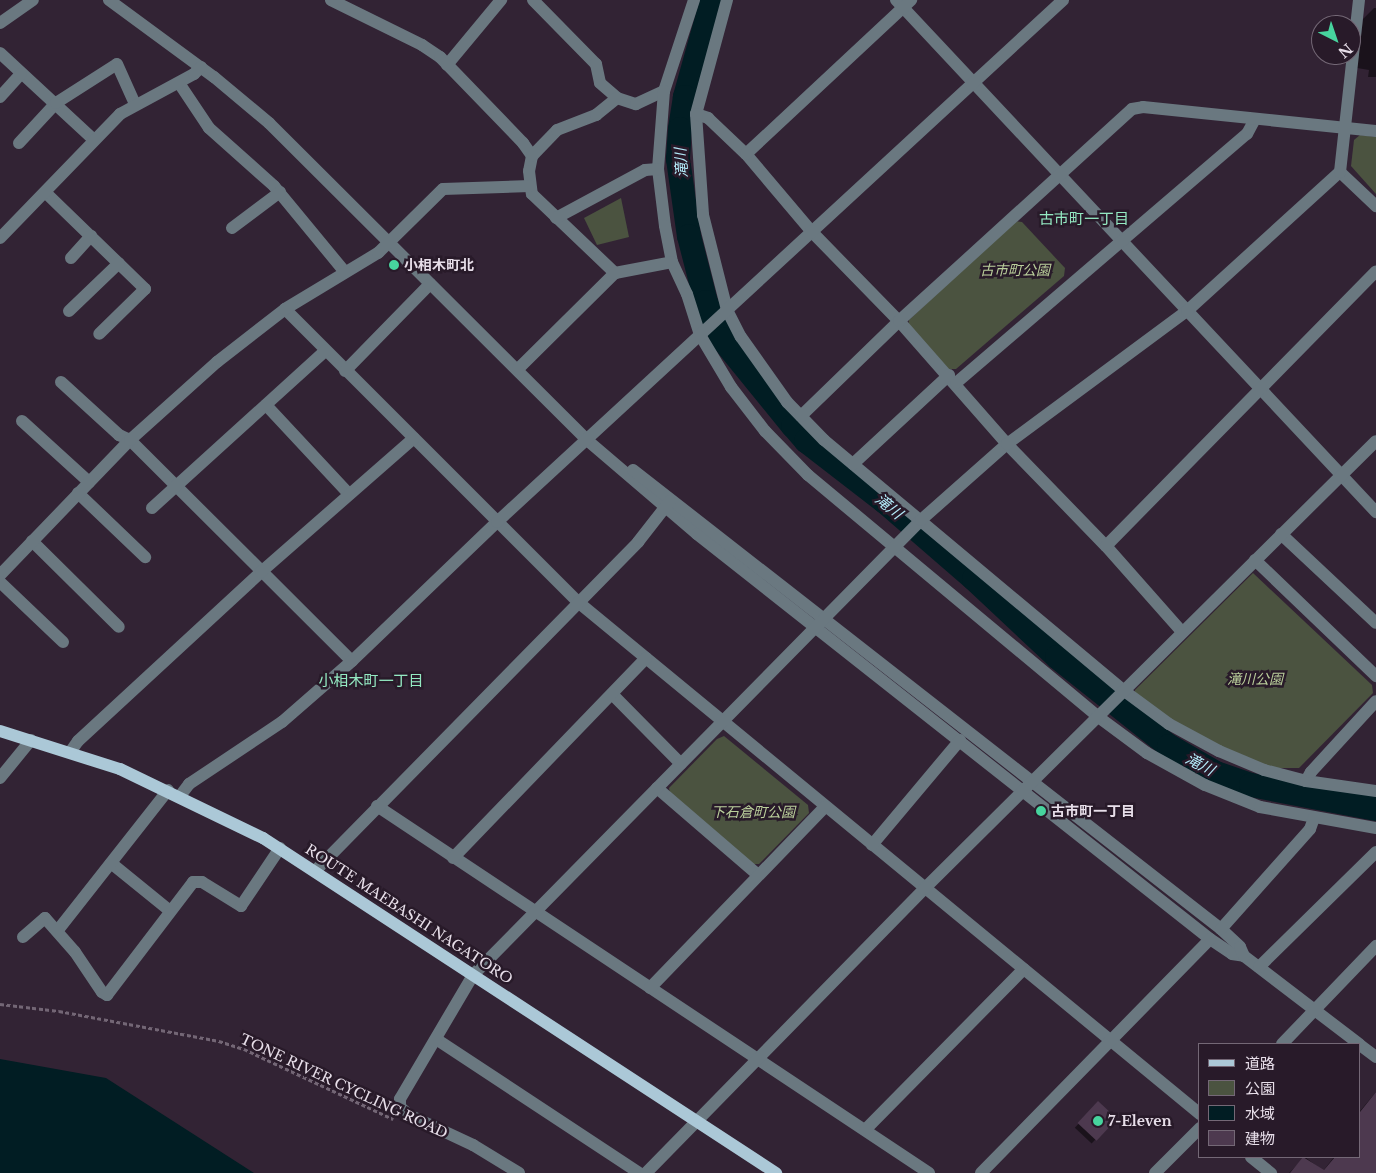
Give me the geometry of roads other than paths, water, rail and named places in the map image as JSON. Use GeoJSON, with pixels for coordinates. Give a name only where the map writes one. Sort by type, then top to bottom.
{"type":"FeatureCollection","features":[{"type":"Feature","properties":{"kind":"main road","name":"ROUTE MAEBASHI NAGATORO"},"geometry":{"type":"LineString","coordinates":[[0,731],[70,751],[168,790],[280,848],[776,1173]]}},
{"type":"Feature","properties":{"kind":"street"},"geometry":{"type":"LineString","coordinates":[[0,23],[33,0]]}},
{"type":"Feature","properties":{"kind":"street"},"geometry":{"type":"LineString","coordinates":[[108,0],[201,67],[269,123],[588,440],[1028,786],[1221,929],[1240,947],[1244,956]]}},
{"type":"Feature","properties":{"kind":"street"},"geometry":{"type":"LineString","coordinates":[[330,0],[422,45],[447,65],[516,134],[532,156],[530,186],[532,194],[615,273]]}},
{"type":"Feature","properties":{"kind":"street"},"geometry":{"type":"LineString","coordinates":[[447,65],[501,0]]}},
{"type":"Feature","properties":{"kind":"street"},"geometry":{"type":"LineString","coordinates":[[533,0],[596,64],[600,83],[617,98],[636,104],[664,91]]}},
{"type":"Feature","properties":{"kind":"street"},"geometry":{"type":"LineString","coordinates":[[694,0],[664,91],[658,168],[672,262],[702,333],[731,387],[789,458],[896,545],[1097,716],[1147,753],[1206,785],[1260,807],[1376,828]]}},
{"type":"Feature","properties":{"kind":"street"},"geometry":{"type":"LineString","coordinates":[[727,0],[696,114],[702,214],[726,312],[759,364],[801,416],[919,522],[1123,690],[1170,724],[1219,751],[1264,770],[1306,781],[1376,791]]}},
{"type":"Feature","properties":{"kind":"street"},"geometry":{"type":"LineString","coordinates":[[180,796],[195,780],[282,722],[352,661],[497,522],[1063,0]]}},
{"type":"Feature","properties":{"kind":"street"},"geometry":{"type":"LineString","coordinates":[[518,1173],[473,1145],[409,1115],[400,1107],[400,1099],[473,975],[919,522],[1007,444],[1187,312],[1340,172],[1359,0]]}},
{"type":"Feature","properties":{"kind":"street"},"geometry":{"type":"LineString","coordinates":[[746,154],[904,2],[972,84],[1061,175],[1340,476],[1376,512]]}},
{"type":"Feature","properties":{"kind":"street"},"geometry":{"type":"LineString","coordinates":[[0,53],[94,140]]}},
{"type":"Feature","properties":{"kind":"street"},"geometry":{"type":"LineString","coordinates":[[19,143],[56,103],[117,64],[135,104]]}},
{"type":"Feature","properties":{"kind":"street"},"geometry":{"type":"LineString","coordinates":[[0,238],[46,193],[120,114],[135,104],[179,83],[201,67]]}},
{"type":"Feature","properties":{"kind":"street"},"geometry":{"type":"LineString","coordinates":[[0,97],[21,74]]}},
{"type":"Feature","properties":{"kind":"street"},"geometry":{"type":"LineString","coordinates":[[179,83],[209,128],[280,192],[344,271]]}},
{"type":"Feature","properties":{"kind":"street"},"geometry":{"type":"LineString","coordinates":[[532,156],[557,130],[596,115],[617,98]]}},
{"type":"Feature","properties":{"kind":"street"},"geometry":{"type":"LineString","coordinates":[[801,416],[899,322],[1137,107],[1376,131]]}},
{"type":"Feature","properties":{"kind":"street"},"geometry":{"type":"LineString","coordinates":[[696,114],[708,118],[746,154],[812,232],[952,379],[1007,444],[1106,546],[1182,632]]}},
{"type":"Feature","properties":{"kind":"street"},"geometry":{"type":"LineString","coordinates":[[853,464],[952,379],[1122,241],[1246,134],[1255,119]]}},
{"type":"Feature","properties":{"kind":"street"},"geometry":{"type":"LineString","coordinates":[[556,218],[645,170],[658,168]]}},
{"type":"Feature","properties":{"kind":"street"},"geometry":{"type":"LineString","coordinates":[[1340,172],[1376,206]]}},
{"type":"Feature","properties":{"kind":"street"},"geometry":{"type":"LineString","coordinates":[[0,575],[130,440],[217,362],[285,309],[344,271],[364,262],[390,243],[443,189],[530,186]]}},
{"type":"Feature","properties":{"kind":"street"},"geometry":{"type":"LineString","coordinates":[[232,228],[280,192]]}},
{"type":"Feature","properties":{"kind":"street"},"geometry":{"type":"LineString","coordinates":[[46,193],[145,288],[99,334]]}},
{"type":"Feature","properties":{"kind":"street"},"geometry":{"type":"LineString","coordinates":[[71,258],[90,236]]}},
{"type":"Feature","properties":{"kind":"street"},"geometry":{"type":"LineString","coordinates":[[518,369],[615,273],[672,262]]}},
{"type":"Feature","properties":{"kind":"street"},"geometry":{"type":"LineString","coordinates":[[68,311],[119,263]]}},
{"type":"Feature","properties":{"kind":"street"},"geometry":{"type":"LineString","coordinates":[[1106,546],[1262,390],[1376,271]]}},
{"type":"Feature","properties":{"kind":"street"},"geometry":{"type":"LineString","coordinates":[[345,371],[430,284]]}},
{"type":"Feature","properties":{"kind":"street"},"geometry":{"type":"LineString","coordinates":[[285,309],[325,352],[578,602],[924,889],[1198,1112]]}},
{"type":"Feature","properties":{"kind":"street"},"geometry":{"type":"LineString","coordinates":[[152,508],[175,485],[325,352]]}},
{"type":"Feature","properties":{"kind":"street"},"geometry":{"type":"LineString","coordinates":[[61,382],[119,435],[130,440],[352,661]]}},
{"type":"Feature","properties":{"kind":"street"},"geometry":{"type":"LineString","coordinates":[[266,405],[349,494]]}},
{"type":"Feature","properties":{"kind":"street"},"geometry":{"type":"LineString","coordinates":[[22,421],[89,482]]}},
{"type":"Feature","properties":{"kind":"street"},"geometry":{"type":"LineString","coordinates":[[70,751],[78,741],[261,572],[414,438]]}},
{"type":"Feature","properties":{"kind":"street"},"geometry":{"type":"LineString","coordinates":[[646,1173],[924,889],[1376,441]]}},
{"type":"Feature","properties":{"kind":"street"},"geometry":{"type":"LineString","coordinates":[[78,493],[145,557]]}},
{"type":"Feature","properties":{"kind":"street"},"geometry":{"type":"LineString","coordinates":[[316,870],[638,542],[669,502]]}},
{"type":"Feature","properties":{"kind":"street"},"geometry":{"type":"LineString","coordinates":[[1281,534],[1376,623]]}},
{"type":"Feature","properties":{"kind":"street"},"geometry":{"type":"LineString","coordinates":[[32,541],[119,627]]}},
{"type":"Feature","properties":{"kind":"street"},"geometry":{"type":"LineString","coordinates":[[1255,560],[1376,676]]}},
{"type":"Feature","properties":{"kind":"street"},"geometry":{"type":"LineString","coordinates":[[0,582],[63,642]]}},
{"type":"Feature","properties":{"kind":"street"},"geometry":{"type":"LineString","coordinates":[[820,623],[960,740],[1028,786],[1210,939],[1232,954],[1244,956],[1359,1043]]}},
{"type":"Feature","properties":{"kind":"street"},"geometry":{"type":"LineString","coordinates":[[453,858],[646,658]]}},
{"type":"Feature","properties":{"kind":"street"},"geometry":{"type":"LineString","coordinates":[[612,694],[681,764]]}},
{"type":"Feature","properties":{"kind":"street"},"geometry":{"type":"LineString","coordinates":[[1306,781],[1311,772],[1376,701]]}},
{"type":"Feature","properties":{"kind":"street"},"geometry":{"type":"LineString","coordinates":[[0,778],[31,740]]}},
{"type":"Feature","properties":{"kind":"street"},"geometry":{"type":"LineString","coordinates":[[872,844],[960,740]]}},
{"type":"Feature","properties":{"kind":"street"},"geometry":{"type":"LineString","coordinates":[[658,788],[756,874]]}},
{"type":"Feature","properties":{"kind":"street"},"geometry":{"type":"LineString","coordinates":[[58,930],[168,790]]}},
{"type":"Feature","properties":{"kind":"street"},"geometry":{"type":"LineString","coordinates":[[377,806],[533,912],[930,1173]]}},
{"type":"Feature","properties":{"kind":"street"},"geometry":{"type":"LineString","coordinates":[[650,988],[756,874],[825,807]]}},
{"type":"Feature","properties":{"kind":"street"},"geometry":{"type":"LineString","coordinates":[[1221,929],[1310,829],[1314,818]]}},
{"type":"Feature","properties":{"kind":"street"},"geometry":{"type":"LineString","coordinates":[[24,937],[42,918],[58,930],[107,995],[170,911],[196,881],[241,906],[280,848]]}},
{"type":"Feature","properties":{"kind":"street"},"geometry":{"type":"LineString","coordinates":[[1259,967],[1376,852]]}},
{"type":"Feature","properties":{"kind":"street"},"geometry":{"type":"LineString","coordinates":[[111,863],[170,911]]}},
{"type":"Feature","properties":{"kind":"street"},"geometry":{"type":"LineString","coordinates":[[981,1173],[1210,939]]}},
{"type":"Feature","properties":{"kind":"street"},"geometry":{"type":"LineString","coordinates":[[1283,1043],[1376,946]]}},
{"type":"Feature","properties":{"kind":"street"},"geometry":{"type":"LineString","coordinates":[[865,1130],[1024,969]]}},
{"type":"Feature","properties":{"kind":"street"},"geometry":{"type":"LineString","coordinates":[[436,1039],[639,1173]]}},
{"type":"Feature","properties":{"kind":"street"},"geometry":{"type":"LineString","coordinates":[[1361,1045],[1376,1057]]}},
{"type":"Feature","properties":{"kind":"street"},"geometry":{"type":"LineString","coordinates":[[1155,1173],[1198,1130]]}},
{"type":"Feature","properties":{"kind":"street"},"geometry":{"type":"LineString","coordinates":[[1252,1158],[1271,1173]]}},
{"type":"Feature","properties":{"kind":"water"},"geometry":{"type":"Polygon","coordinates":[[[0,1059],[106,1078],[254,1173],[0,1173],[0,1059]]]}},
{"type":"Feature","properties":{"kind":"waterway","name":"滝川"},"geometry":{"type":"LineString","coordinates":[[712,0],[685,97],[680,129],[678,159],[689,236],[706,302],[722,339],[793,426],[806,441],[885,502],[974,579],[1057,657],[1169,746],[1216,773],[1251,785],[1376,809]]}},
{"type":"Feature","properties":{"kind":"place","name":"小相木町北"},"geometry":{"type":"Point","coordinates":[394,265]}},
{"type":"Feature","properties":{"kind":"place","name":"古市町一丁目"},"geometry":{"type":"Point","coordinates":[1041,811]}},
{"type":"Feature","properties":{"kind":"place","name":"7-Eleven"},"geometry":{"type":"Point","coordinates":[1098,1121]}},
{"type":"Feature","properties":{"kind":"district","name":"古市町一丁目"},"geometry":{"type":"Point","coordinates":[1084,219]}},
{"type":"Feature","properties":{"kind":"district","name":"小相木町一丁目"},"geometry":{"type":"Point","coordinates":[371,681]}},
{"type":"Feature","properties":{"kind":"park label","name":"古市町公園"},"geometry":{"type":"Point","coordinates":[1015,270]}},
{"type":"Feature","properties":{"kind":"park label","name":"滝川公園"},"geometry":{"type":"Point","coordinates":[1255,679]}},
{"type":"Feature","properties":{"kind":"park label","name":"下石倉町公園"},"geometry":{"type":"Point","coordinates":[753,812]}}]}
